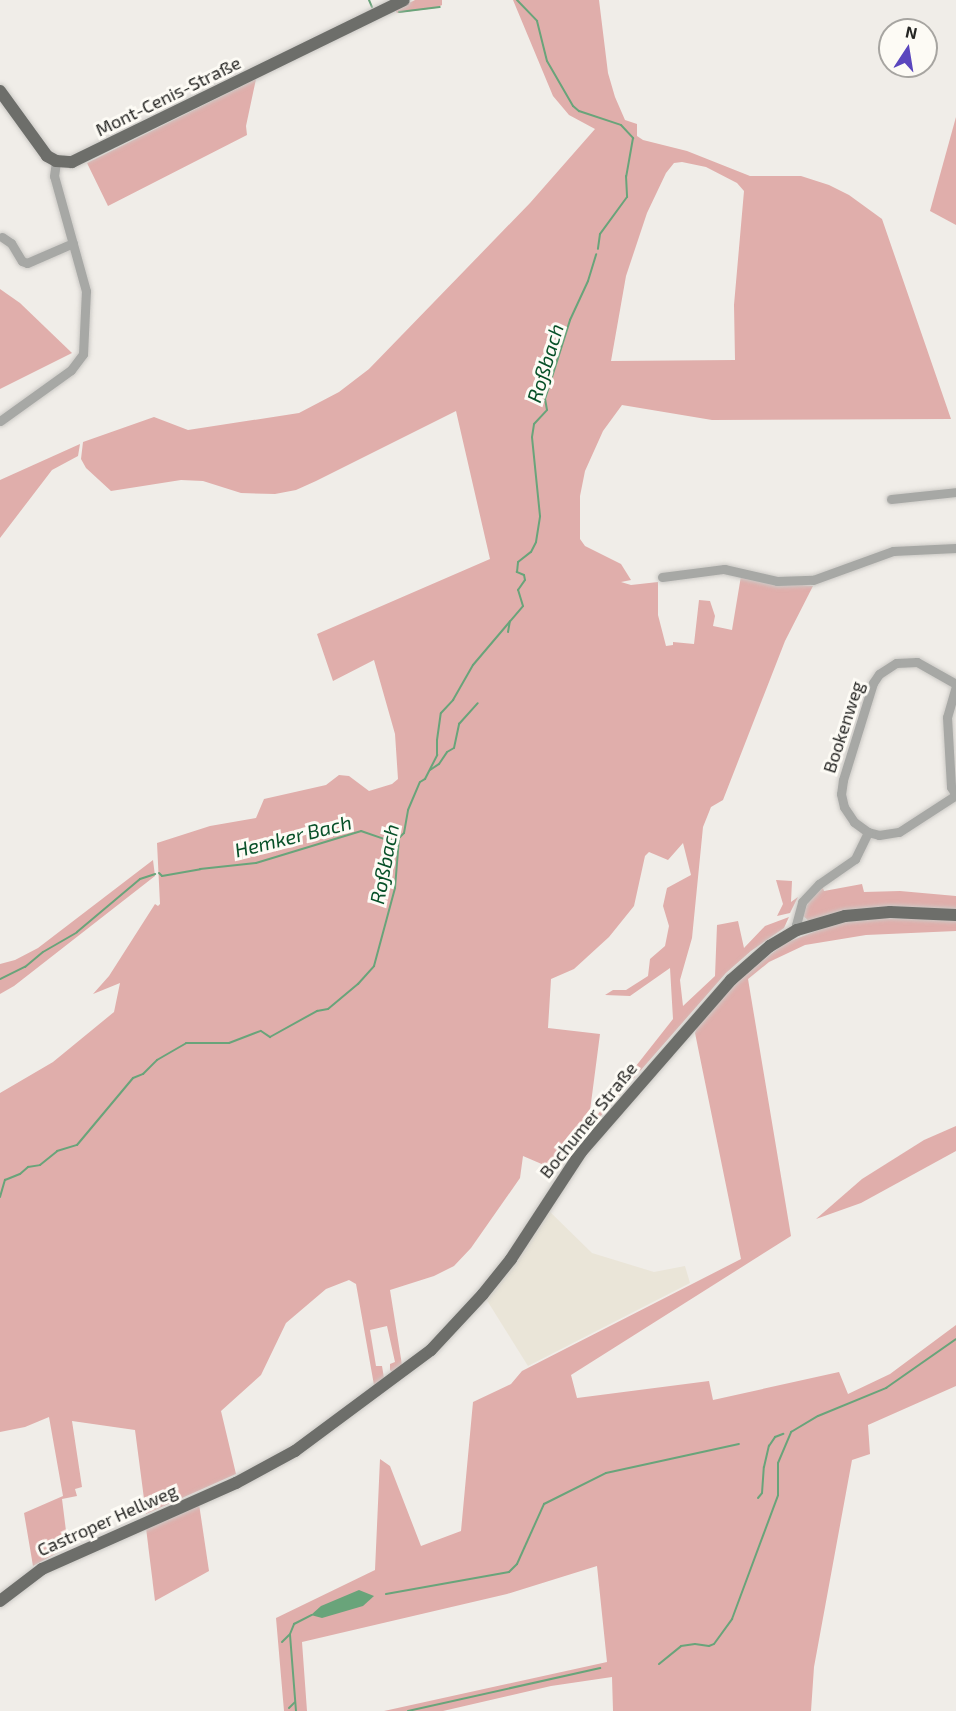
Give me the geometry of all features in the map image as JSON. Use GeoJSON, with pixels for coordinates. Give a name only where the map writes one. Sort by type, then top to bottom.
{"type":"FeatureCollection","features":[{"type":"Feature","properties":{"kind":"main road","name":"Mont-Cenis-Straße"},"geometry":{"type":"LineString","coordinates":[[56,161],[67,162],[82,159],[405,0]]}},
{"type":"Feature","properties":{"kind":"main road"},"geometry":{"type":"LineString","coordinates":[[0,91],[43,152],[56,161]]}},
{"type":"Feature","properties":{"kind":"main road","name":"Bochumer Straße"},"geometry":{"type":"LineString","coordinates":[[236,1483],[295,1451],[431,1350],[506,1266],[581,1152],[696,1018],[745,966],[770,946],[797,930],[829,919],[890,912],[956,915]]}},
{"type":"Feature","properties":{"kind":"main road","name":"Castroper Hellweg"},"geometry":{"type":"LineString","coordinates":[[0,1601],[42,1569],[236,1483]]}},
{"type":"Feature","properties":{"kind":"street"},"geometry":{"type":"LineString","coordinates":[[0,421],[71,370],[83,354],[86,291],[54,176],[56,161]]}},
{"type":"Feature","properties":{"kind":"street"},"geometry":{"type":"LineString","coordinates":[[2,237],[11,243],[22,261],[27,263],[73,243]]}},
{"type":"Feature","properties":{"kind":"street"},"geometry":{"type":"LineString","coordinates":[[891,499],[956,492]]}},
{"type":"Feature","properties":{"kind":"street"},"geometry":{"type":"LineString","coordinates":[[662,577],[724,569],[777,581],[813,580],[893,552],[956,548]]}},
{"type":"Feature","properties":{"kind":"street","name":"Bookenweg"},"geometry":{"type":"LineString","coordinates":[[868,832],[848,813],[841,787],[873,683],[888,666],[910,661],[931,668],[956,685],[947,717],[951,787],[956,795]]}},
{"type":"Feature","properties":{"kind":"street"},"geometry":{"type":"LineString","coordinates":[[797,930],[796,924],[802,902],[819,884],[855,859],[868,832],[887,835],[899,832],[956,795]]}},
{"type":"Feature","properties":{"kind":"shaded area"},"geometry":{"type":"Polygon","coordinates":[[[415,0],[442,0],[442,5],[436,8],[397,13],[395,10],[415,0]]]}},
{"type":"Feature","properties":{"kind":"shaded area"},"geometry":{"type":"Polygon","coordinates":[[[513,0],[599,0],[608,73],[625,120],[637,124],[637,136],[643,140],[687,151],[750,176],[801,176],[829,185],[849,195],[882,219],[951,419],[712,420],[622,405],[603,431],[585,471],[580,496],[580,539],[585,546],[621,564],[631,580],[621,582],[631,585],[658,582],[658,615],[666,646],[673,645],[673,642],[694,644],[699,600],[710,601],[715,616],[713,626],[732,630],[741,576],[760,581],[813,586],[785,641],[723,800],[711,807],[703,827],[692,938],[680,980],[683,1006],[715,976],[717,925],[738,921],[744,948],[765,926],[789,917],[784,928],[751,951],[726,973],[592,1126],[591,1123],[673,1019],[670,968],[630,996],[605,995],[613,990],[626,990],[648,976],[650,959],[665,946],[669,926],[663,906],[667,888],[691,875],[683,843],[668,860],[649,852],[645,856],[634,906],[609,937],[574,969],[551,979],[548,1028],[600,1034],[588,1126],[558,1171],[523,1156],[520,1178],[471,1248],[454,1266],[434,1276],[390,1290],[402,1365],[392,1372],[390,1370],[390,1364],[395,1362],[387,1326],[370,1330],[376,1366],[382,1366],[384,1378],[374,1385],[356,1284],[349,1280],[326,1289],[286,1323],[261,1375],[221,1411],[236,1474],[146,1514],[135,1430],[72,1421],[82,1487],[75,1489],[77,1496],[62,1499],[68,1547],[33,1566],[24,1513],[63,1496],[49,1417],[25,1427],[0,1432],[0,1093],[53,1062],[114,1012],[120,983],[93,994],[109,976],[155,904],[158,906],[160,904],[157,843],[210,826],[256,818],[264,799],[326,785],[339,775],[349,776],[369,791],[392,784],[398,779],[395,734],[374,660],[333,681],[317,634],[490,559],[456,411],[316,481],[296,490],[275,494],[241,493],[203,481],[181,480],[111,491],[86,468],[81,459],[83,442],[154,417],[188,430],[299,413],[339,392],[369,369],[530,203],[595,129],[569,115],[553,96],[513,0]],[[682,162],[674,163],[666,173],[647,213],[626,276],[611,361],[735,360],[734,305],[744,191],[737,183],[706,167],[682,162]]]}},
{"type":"Feature","properties":{"kind":"shaded area"},"geometry":{"type":"Polygon","coordinates":[[[256,79],[246,126],[247,135],[108,206],[87,163],[256,79]]]}},
{"type":"Feature","properties":{"kind":"shaded area"},"geometry":{"type":"Polygon","coordinates":[[[956,117],[956,225],[930,211],[956,117]]]}},
{"type":"Feature","properties":{"kind":"shaded area"},"geometry":{"type":"Polygon","coordinates":[[[0,289],[20,303],[72,353],[0,389],[0,289]]]}},
{"type":"Feature","properties":{"kind":"shaded area"},"geometry":{"type":"Polygon","coordinates":[[[80,444],[78,456],[52,470],[0,538],[0,480],[80,444]]]}},
{"type":"Feature","properties":{"kind":"shaded area"},"geometry":{"type":"Polygon","coordinates":[[[153,860],[155,876],[14,986],[0,994],[0,964],[15,960],[38,948],[153,860]]]}},
{"type":"Feature","properties":{"kind":"shaded area"},"geometry":{"type":"Polygon","coordinates":[[[776,880],[792,881],[791,902],[798,897],[790,913],[777,916],[783,904],[776,880]]]}},
{"type":"Feature","properties":{"kind":"shaded area"},"geometry":{"type":"Polygon","coordinates":[[[862,884],[864,892],[900,891],[956,896],[956,911],[830,914],[809,921],[803,916],[809,900],[822,886],[824,891],[862,884]]]}},
{"type":"Feature","properties":{"kind":"shaded area"},"geometry":{"type":"Polygon","coordinates":[[[874,918],[956,920],[956,931],[866,935],[805,945],[769,962],[748,979],[791,1236],[571,1375],[577,1398],[709,1381],[713,1400],[839,1372],[848,1394],[890,1374],[956,1325],[956,1386],[868,1425],[870,1454],[852,1460],[814,1667],[811,1711],[613,1711],[612,1677],[551,1686],[443,1711],[384,1711],[607,1662],[597,1566],[507,1594],[302,1642],[307,1711],[284,1711],[276,1618],[375,1570],[380,1459],[390,1466],[421,1546],[461,1531],[473,1402],[511,1384],[522,1371],[741,1259],[695,1033],[697,1027],[739,979],[785,943],[837,923],[874,918]]]}},
{"type":"Feature","properties":{"kind":"shaded area"},"geometry":{"type":"Polygon","coordinates":[[[956,1126],[956,1151],[861,1203],[816,1219],[862,1179],[924,1140],[956,1126]]]}},
{"type":"Feature","properties":{"kind":"shaded area"},"geometry":{"type":"Polygon","coordinates":[[[545,1207],[592,1253],[654,1272],[685,1266],[690,1283],[528,1366],[483,1294],[545,1207]]]}},
{"type":"Feature","properties":{"kind":"shaded area"},"geometry":{"type":"Polygon","coordinates":[[[199,1504],[209,1571],[155,1601],[146,1528],[199,1504]]]}},
{"type":"Feature","properties":{"kind":"shaded area"},"geometry":{"type":"Polygon","coordinates":[[[359,1590],[374,1596],[363,1606],[322,1618],[311,1615],[321,1606],[359,1590]]]}},
{"type":"Feature","properties":{"kind":"waterway","name":"Roßbach"},"geometry":{"type":"LineString","coordinates":[[369,0],[372,7]]}},
{"type":"Feature","properties":{"kind":"waterway","name":"Roßbach"},"geometry":{"type":"LineString","coordinates":[[517,0],[537,21],[547,61],[573,106],[579,111],[621,125],[633,138],[626,176],[627,197],[600,234],[598,249]]}},
{"type":"Feature","properties":{"kind":"waterway","name":"Roßbach"},"geometry":{"type":"LineString","coordinates":[[399,12],[440,7]]}},
{"type":"Feature","properties":{"kind":"waterway","name":"Roßbach"},"geometry":{"type":"LineString","coordinates":[[0,1197],[5,1180],[20,1174],[28,1167],[40,1165],[57,1151],[77,1145],[133,1078],[143,1074],[157,1060],[186,1043],[229,1043],[261,1031],[270,1037],[317,1011],[328,1009],[358,984],[374,966],[395,888],[399,838],[404,833],[408,810],[420,782],[425,779],[437,755],[441,713],[453,700],[473,665],[523,606],[518,590],[525,580],[524,575],[517,572],[518,562],[531,552],[536,542],[540,516],[532,437],[534,424],[547,410],[545,399],[570,320],[588,281],[596,254]]}},
{"type":"Feature","properties":{"kind":"waterway","name":"Roßbach"},"geometry":{"type":"LineString","coordinates":[[508,632],[510,621]]}},
{"type":"Feature","properties":{"kind":"waterway"},"geometry":{"type":"LineString","coordinates":[[430,770],[454,748],[459,724],[478,703]]}},
{"type":"Feature","properties":{"kind":"waterway","name":"Hemker Bach"},"geometry":{"type":"LineString","coordinates":[[159,873],[162,876],[256,863],[361,831],[387,840],[399,840]]}},
{"type":"Feature","properties":{"kind":"waterway","name":"Hemker Bach"},"geometry":{"type":"LineString","coordinates":[[0,979],[25,967],[43,952],[77,932],[140,879],[155,874]]}},
{"type":"Feature","properties":{"kind":"waterway"},"geometry":{"type":"LineString","coordinates":[[659,1664],[681,1646],[714,1644],[732,1619],[778,1495],[778,1463],[791,1432],[818,1416],[886,1388],[956,1339]]}},
{"type":"Feature","properties":{"kind":"waterway"},"geometry":{"type":"LineString","coordinates":[[758,1498],[762,1493],[764,1467],[769,1446],[775,1437],[783,1434]]}},
{"type":"Feature","properties":{"kind":"waterway"},"geometry":{"type":"LineString","coordinates":[[386,1594],[509,1572],[517,1564],[544,1504],[606,1473],[739,1444]]}},
{"type":"Feature","properties":{"kind":"waterway"},"geometry":{"type":"LineString","coordinates":[[296,1711],[290,1634],[294,1624],[312,1615]]}},
{"type":"Feature","properties":{"kind":"waterway"},"geometry":{"type":"LineString","coordinates":[[282,1642],[289,1635]]}},
{"type":"Feature","properties":{"kind":"waterway"},"geometry":{"type":"LineString","coordinates":[[408,1711],[600,1668]]}},
{"type":"Feature","properties":{"kind":"waterway"},"geometry":{"type":"LineString","coordinates":[[289,1708],[295,1702]]}}]}
